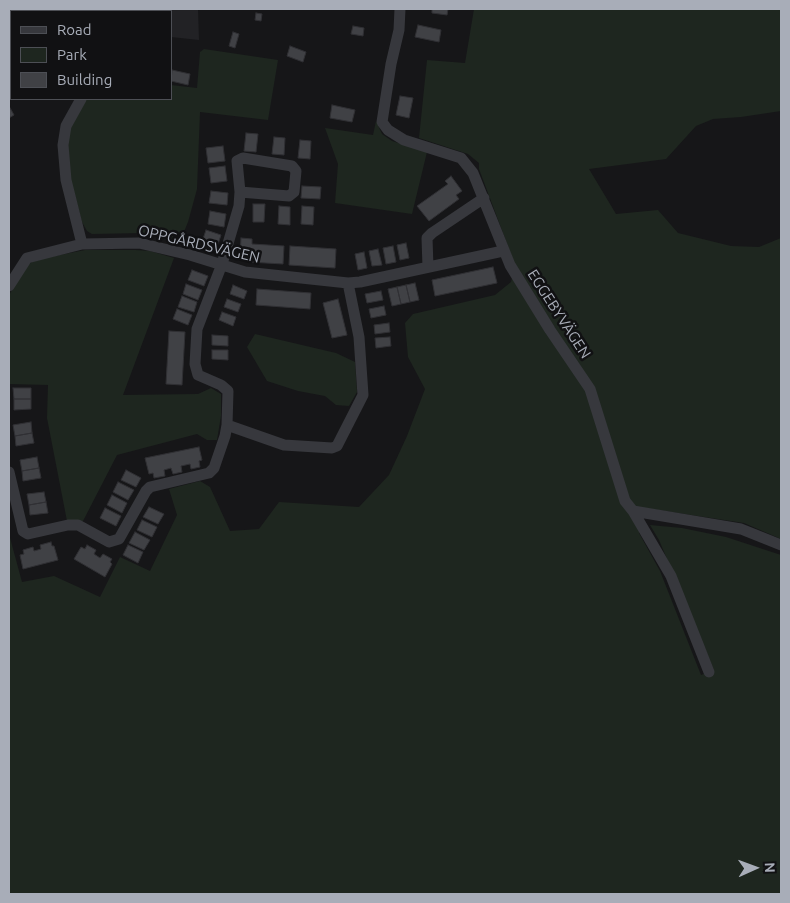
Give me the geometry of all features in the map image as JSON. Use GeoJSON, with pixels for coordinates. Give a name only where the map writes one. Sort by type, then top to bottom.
{"type":"FeatureCollection","features":[{"type":"Feature","properties":{"kind":"street","name":"EGGEBYVÄGEN"},"geometry":{"type":"LineString","coordinates":[[400,9],[399,30],[391,64],[382,122],[388,130],[404,140],[461,158],[473,173],[503,251],[550,330],[590,389],[625,501],[633,511],[671,576],[709,672]]}},
{"type":"Feature","properties":{"kind":"street"},"geometry":{"type":"LineString","coordinates":[[80,100],[66,126],[62,145],[66,180],[82,244]]}},
{"type":"Feature","properties":{"kind":"street"},"geometry":{"type":"LineString","coordinates":[[9,472],[23,531],[28,534],[68,525],[78,526],[109,542],[119,538],[150,487],[209,473],[214,468],[227,425],[228,391],[222,385],[198,375],[195,364],[197,329],[222,264],[239,206],[240,192],[237,161],[243,158],[292,166],[296,171],[294,192],[289,196],[240,192]]}},
{"type":"Feature","properties":{"kind":"street"},"geometry":{"type":"LineString","coordinates":[[428,267],[427,238],[484,198]]}},
{"type":"Feature","properties":{"kind":"street","name":"OPPGÅRDSVÄGEN"},"geometry":{"type":"LineString","coordinates":[[9,286],[27,258],[82,244],[140,243],[259,275],[348,283],[503,251]]}},
{"type":"Feature","properties":{"kind":"street"},"geometry":{"type":"LineString","coordinates":[[227,425],[284,445],[332,448],[337,446],[363,395],[359,337],[348,283]]}},
{"type":"Feature","properties":{"kind":"street"},"geometry":{"type":"LineString","coordinates":[[633,511],[741,529],[781,545]]}},
{"type":"Feature","properties":{"kind":"shaded area"},"geometry":{"type":"Polygon","coordinates":[[[198,9],[199,40],[172,37],[172,10],[116,10],[198,9]]]}},
{"type":"Feature","properties":{"kind":"green space"},"geometry":{"type":"Polygon","coordinates":[[[474,9],[781,9],[781,111],[713,119],[696,126],[666,159],[589,169],[616,214],[658,210],[678,233],[731,246],[759,247],[781,238],[781,539],[744,523],[645,508],[639,533],[660,571],[701,675],[714,670],[659,540],[650,525],[682,528],[726,537],[781,555],[781,894],[9,894],[9,534],[22,582],[54,576],[100,597],[120,557],[150,571],[177,515],[169,489],[200,481],[210,487],[230,531],[259,529],[279,502],[359,507],[389,475],[407,436],[425,389],[408,357],[405,323],[413,314],[495,295],[511,282],[515,265],[479,169],[479,163],[468,154],[419,138],[427,60],[465,63],[474,9]]]}},
{"type":"Feature","properties":{"kind":"green space"},"geometry":{"type":"Polygon","coordinates":[[[204,49],[278,60],[268,120],[200,112],[197,189],[188,222],[179,244],[144,233],[92,234],[87,231],[82,222],[68,170],[67,144],[70,129],[84,100],[172,100],[172,85],[197,88],[200,52],[204,49]]]}},
{"type":"Feature","properties":{"kind":"green space"},"geometry":{"type":"Polygon","coordinates":[[[376,121],[382,134],[392,141],[427,152],[412,214],[335,203],[338,164],[325,128],[373,135],[376,121]]]}},
{"type":"Feature","properties":{"kind":"green space"},"geometry":{"type":"Polygon","coordinates":[[[85,250],[150,251],[174,258],[123,395],[198,394],[211,388],[221,394],[221,416],[217,440],[207,440],[197,434],[117,455],[83,521],[67,521],[47,418],[48,385],[9,384],[9,295],[26,267],[34,260],[85,250]]]}},
{"type":"Feature","properties":{"kind":"green space"},"geometry":{"type":"Polygon","coordinates":[[[255,334],[336,353],[355,362],[357,392],[349,406],[336,405],[325,396],[298,391],[267,381],[247,347],[255,334]]]}},
{"type":"Feature","properties":{"kind":"building"},"geometry":{"type":"Polygon","coordinates":[[[432,9],[448,9],[447,15],[432,13],[432,9]]]}},
{"type":"Feature","properties":{"kind":"building"},"geometry":{"type":"Polygon","coordinates":[[[256,13],[262,14],[261,21],[255,20],[256,13]]]}},
{"type":"Feature","properties":{"kind":"building"},"geometry":{"type":"Polygon","coordinates":[[[418,25],[441,30],[439,42],[415,37],[418,25]]]}},
{"type":"Feature","properties":{"kind":"building"},"geometry":{"type":"Polygon","coordinates":[[[353,26],[364,28],[363,36],[351,34],[353,26]]]}},
{"type":"Feature","properties":{"kind":"building"},"geometry":{"type":"Polygon","coordinates":[[[233,32],[239,34],[235,48],[229,46],[233,32]]]}},
{"type":"Feature","properties":{"kind":"building"},"geometry":{"type":"Polygon","coordinates":[[[290,46],[306,52],[303,62],[287,56],[290,46]]]}},
{"type":"Feature","properties":{"kind":"building"},"geometry":{"type":"Polygon","coordinates":[[[172,70],[190,74],[188,85],[172,81],[172,70]]]}},
{"type":"Feature","properties":{"kind":"building"},"geometry":{"type":"Polygon","coordinates":[[[400,96],[413,98],[409,118],[396,115],[400,96]]]}},
{"type":"Feature","properties":{"kind":"building"},"geometry":{"type":"Polygon","coordinates":[[[332,105],[355,110],[352,122],[330,118],[332,105]]]}},
{"type":"Feature","properties":{"kind":"building"},"geometry":{"type":"Polygon","coordinates":[[[9,106],[14,115],[9,118],[9,106]]]}},
{"type":"Feature","properties":{"kind":"building"},"geometry":{"type":"Polygon","coordinates":[[[246,133],[258,134],[256,152],[244,151],[246,133]]]}},
{"type":"Feature","properties":{"kind":"building"},"geometry":{"type":"Polygon","coordinates":[[[274,137],[285,138],[284,155],[272,154],[274,137]]]}},
{"type":"Feature","properties":{"kind":"building"},"geometry":{"type":"Polygon","coordinates":[[[300,140],[311,141],[310,159],[298,158],[300,140]]]}},
{"type":"Feature","properties":{"kind":"building"},"geometry":{"type":"Polygon","coordinates":[[[223,146],[225,161],[208,163],[206,148],[223,146]]]}},
{"type":"Feature","properties":{"kind":"building"},"geometry":{"type":"Polygon","coordinates":[[[225,166],[227,181],[211,183],[209,168],[225,166]]]}},
{"type":"Feature","properties":{"kind":"building"},"geometry":{"type":"Polygon","coordinates":[[[451,176],[462,191],[456,195],[459,199],[429,221],[417,206],[448,184],[445,181],[451,176]]]}},
{"type":"Feature","properties":{"kind":"building"},"geometry":{"type":"Polygon","coordinates":[[[302,186],[321,187],[320,199],[301,198],[302,186]]]}},
{"type":"Feature","properties":{"kind":"building"},"geometry":{"type":"Polygon","coordinates":[[[211,191],[228,193],[227,205],[209,203],[211,191]]]}},
{"type":"Feature","properties":{"kind":"building"},"geometry":{"type":"Polygon","coordinates":[[[253,204],[265,204],[264,222],[253,222],[253,204]]]}},
{"type":"Feature","properties":{"kind":"building"},"geometry":{"type":"Polygon","coordinates":[[[279,206],[290,207],[290,225],[278,224],[279,206]]]}},
{"type":"Feature","properties":{"kind":"building"},"geometry":{"type":"Polygon","coordinates":[[[302,206],[314,207],[313,225],[301,224],[302,206]]]}},
{"type":"Feature","properties":{"kind":"building"},"geometry":{"type":"Polygon","coordinates":[[[210,211],[226,214],[224,227],[208,224],[210,211]]]}},
{"type":"Feature","properties":{"kind":"building"},"geometry":{"type":"Polygon","coordinates":[[[206,230],[221,235],[217,247],[202,242],[206,230]]]}},
{"type":"Feature","properties":{"kind":"building"},"geometry":{"type":"Polygon","coordinates":[[[241,238],[252,239],[252,244],[284,246],[283,264],[249,262],[249,257],[240,257],[241,238]]]}},
{"type":"Feature","properties":{"kind":"building"},"geometry":{"type":"Polygon","coordinates":[[[406,243],[409,258],[400,260],[397,245],[406,243]]]}},
{"type":"Feature","properties":{"kind":"building"},"geometry":{"type":"Polygon","coordinates":[[[290,246],[336,249],[335,268],[289,265],[290,246]]]}},
{"type":"Feature","properties":{"kind":"building"},"geometry":{"type":"Polygon","coordinates":[[[393,246],[396,262],[386,264],[383,248],[393,246]]]}},
{"type":"Feature","properties":{"kind":"building"},"geometry":{"type":"Polygon","coordinates":[[[378,249],[382,265],[372,266],[369,251],[378,249]]]}},
{"type":"Feature","properties":{"kind":"building"},"geometry":{"type":"Polygon","coordinates":[[[364,252],[367,268],[358,270],[355,254],[364,252]]]}},
{"type":"Feature","properties":{"kind":"building"},"geometry":{"type":"Polygon","coordinates":[[[493,267],[497,283],[435,296],[432,280],[493,267]]]}},
{"type":"Feature","properties":{"kind":"building"},"geometry":{"type":"Polygon","coordinates":[[[192,270],[208,276],[204,286],[188,280],[192,270]]]}},
{"type":"Feature","properties":{"kind":"building"},"geometry":{"type":"Polygon","coordinates":[[[415,283],[419,300],[410,302],[406,285],[415,283]]]}},
{"type":"Feature","properties":{"kind":"building"},"geometry":{"type":"Polygon","coordinates":[[[186,284],[202,290],[198,300],[183,294],[186,284]]]}},
{"type":"Feature","properties":{"kind":"building"},"geometry":{"type":"Polygon","coordinates":[[[233,285],[247,291],[244,299],[230,294],[233,285]]]}},
{"type":"Feature","properties":{"kind":"building"},"geometry":{"type":"Polygon","coordinates":[[[406,285],[410,302],[401,304],[397,287],[406,285]]]}},
{"type":"Feature","properties":{"kind":"building"},"geometry":{"type":"Polygon","coordinates":[[[397,287],[401,304],[392,306],[388,289],[397,287]]]}},
{"type":"Feature","properties":{"kind":"building"},"geometry":{"type":"Polygon","coordinates":[[[257,289],[311,293],[310,309],[256,305],[257,289]]]}},
{"type":"Feature","properties":{"kind":"building"},"geometry":{"type":"Polygon","coordinates":[[[381,291],[383,300],[367,303],[365,294],[381,291]]]}},
{"type":"Feature","properties":{"kind":"building"},"geometry":{"type":"Polygon","coordinates":[[[182,296],[197,302],[194,312],[178,307],[182,296]]]}},
{"type":"Feature","properties":{"kind":"building"},"geometry":{"type":"Polygon","coordinates":[[[227,299],[241,304],[238,312],[224,307],[227,299]]]}},
{"type":"Feature","properties":{"kind":"building"},"geometry":{"type":"Polygon","coordinates":[[[338,299],[347,335],[332,338],[323,303],[338,299]]]}},
{"type":"Feature","properties":{"kind":"building"},"geometry":{"type":"Polygon","coordinates":[[[384,306],[386,315],[371,318],[369,309],[384,306]]]}},
{"type":"Feature","properties":{"kind":"building"},"geometry":{"type":"Polygon","coordinates":[[[177,309],[192,315],[188,325],[173,319],[177,309]]]}},
{"type":"Feature","properties":{"kind":"building"},"geometry":{"type":"Polygon","coordinates":[[[222,312],[236,317],[233,326],[219,320],[222,312]]]}},
{"type":"Feature","properties":{"kind":"building"},"geometry":{"type":"Polygon","coordinates":[[[389,323],[390,332],[375,334],[374,325],[389,323]]]}},
{"type":"Feature","properties":{"kind":"building"},"geometry":{"type":"Polygon","coordinates":[[[169,331],[185,332],[182,385],[166,384],[169,331]]]}},
{"type":"Feature","properties":{"kind":"building"},"geometry":{"type":"Polygon","coordinates":[[[212,335],[228,336],[228,346],[212,345],[212,335]]]}},
{"type":"Feature","properties":{"kind":"building"},"geometry":{"type":"Polygon","coordinates":[[[390,337],[391,346],[376,348],[375,338],[390,337]]]}},
{"type":"Feature","properties":{"kind":"building"},"geometry":{"type":"Polygon","coordinates":[[[212,350],[228,350],[228,360],[212,359],[212,350]]]}},
{"type":"Feature","properties":{"kind":"building"},"geometry":{"type":"Polygon","coordinates":[[[13,388],[31,388],[31,399],[14,399],[13,388]]]}},
{"type":"Feature","properties":{"kind":"building"},"geometry":{"type":"Polygon","coordinates":[[[14,399],[31,399],[31,409],[14,410],[14,399]]]}},
{"type":"Feature","properties":{"kind":"building"},"geometry":{"type":"Polygon","coordinates":[[[31,422],[32,433],[15,436],[13,425],[31,422]]]}},
{"type":"Feature","properties":{"kind":"building"},"geometry":{"type":"Polygon","coordinates":[[[32,433],[34,443],[16,446],[15,436],[32,433]]]}},
{"type":"Feature","properties":{"kind":"building"},"geometry":{"type":"Polygon","coordinates":[[[199,447],[202,460],[199,461],[200,467],[191,469],[190,464],[181,466],[182,472],[173,474],[171,468],[164,470],[165,476],[154,478],[153,473],[149,474],[145,458],[199,447]]]}},
{"type":"Feature","properties":{"kind":"building"},"geometry":{"type":"Polygon","coordinates":[[[37,457],[39,468],[22,471],[20,460],[37,457]]]}},
{"type":"Feature","properties":{"kind":"building"},"geometry":{"type":"Polygon","coordinates":[[[39,468],[41,478],[23,481],[22,471],[39,468]]]}},
{"type":"Feature","properties":{"kind":"building"},"geometry":{"type":"Polygon","coordinates":[[[126,470],[141,478],[136,487],[121,480],[126,470]]]}},
{"type":"Feature","properties":{"kind":"building"},"geometry":{"type":"Polygon","coordinates":[[[118,482],[134,490],[128,500],[113,492],[118,482]]]}},
{"type":"Feature","properties":{"kind":"building"},"geometry":{"type":"Polygon","coordinates":[[[44,492],[46,502],[29,505],[27,494],[44,492]]]}},
{"type":"Feature","properties":{"kind":"building"},"geometry":{"type":"Polygon","coordinates":[[[112,495],[127,503],[122,513],[107,505],[112,495]]]}},
{"type":"Feature","properties":{"kind":"building"},"geometry":{"type":"Polygon","coordinates":[[[46,502],[48,513],[30,515],[29,505],[46,502]]]}},
{"type":"Feature","properties":{"kind":"building"},"geometry":{"type":"Polygon","coordinates":[[[149,507],[164,514],[158,524],[143,517],[149,507]]]}},
{"type":"Feature","properties":{"kind":"building"},"geometry":{"type":"Polygon","coordinates":[[[105,508],[121,516],[116,526],[100,518],[105,508]]]}},
{"type":"Feature","properties":{"kind":"building"},"geometry":{"type":"Polygon","coordinates":[[[142,520],[157,527],[152,537],[137,530],[142,520]]]}},
{"type":"Feature","properties":{"kind":"building"},"geometry":{"type":"Polygon","coordinates":[[[135,532],[150,540],[144,550],[129,543],[135,532]]]}},
{"type":"Feature","properties":{"kind":"building"},"geometry":{"type":"Polygon","coordinates":[[[51,542],[58,560],[23,569],[20,555],[24,554],[23,550],[33,547],[34,551],[41,549],[40,545],[51,542]]]}},
{"type":"Feature","properties":{"kind":"building"},"geometry":{"type":"Polygon","coordinates":[[[87,545],[96,550],[94,554],[100,558],[103,554],[112,559],[110,562],[112,564],[105,577],[74,559],[81,547],[85,549],[87,545]]]}},
{"type":"Feature","properties":{"kind":"building"},"geometry":{"type":"Polygon","coordinates":[[[128,545],[143,552],[138,563],[123,555],[128,545]]]}}]}
